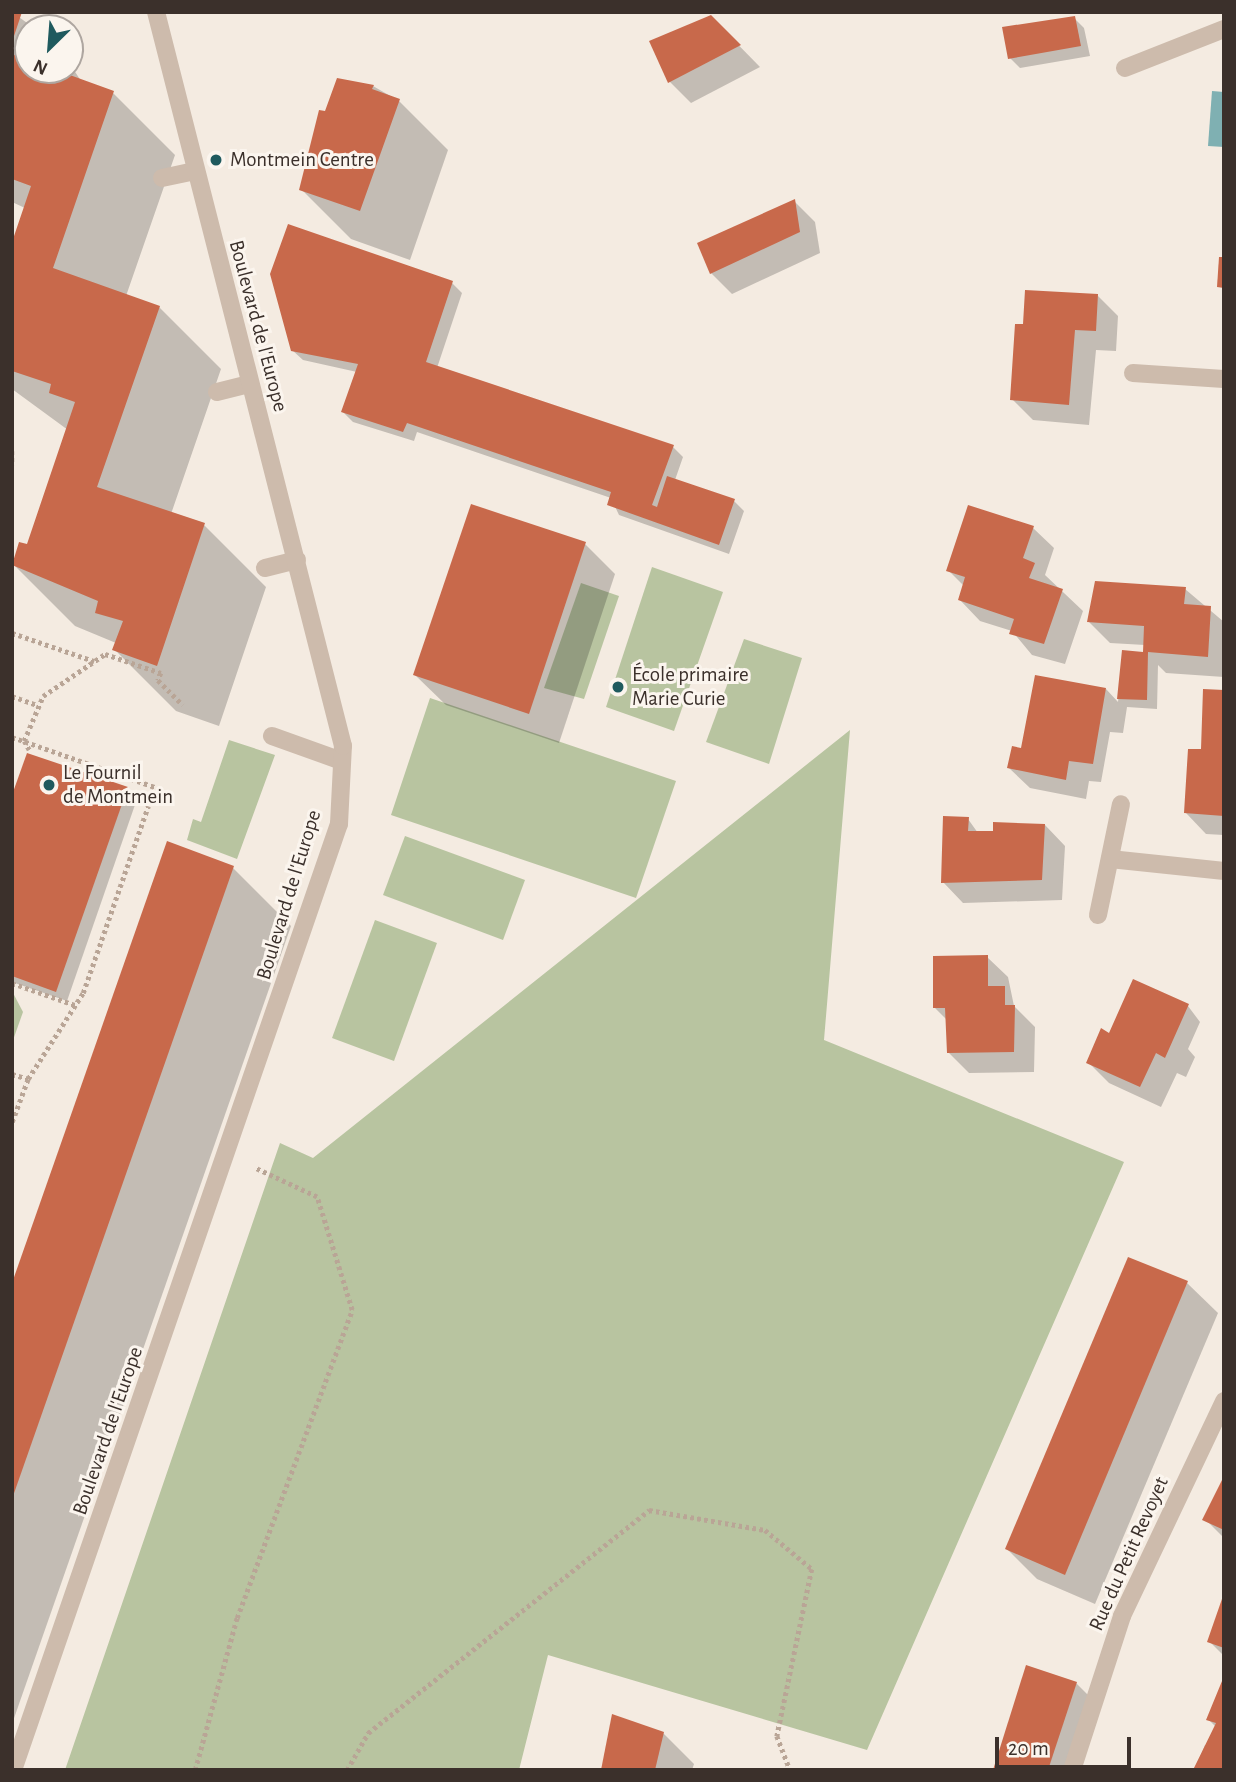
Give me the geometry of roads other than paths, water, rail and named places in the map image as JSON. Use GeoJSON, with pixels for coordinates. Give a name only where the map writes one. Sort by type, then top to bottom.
{"type":"FeatureCollection","features":[{"type":"Feature","properties":{"kind":"street","name":"Boulevard de l'Europe"},"geometry":{"type":"LineString","coordinates":[[13,1770],[229,1156],[339,824],[342,761],[297,560],[194,171],[156,12]]}},
{"type":"Feature","properties":{"kind":"street"},"geometry":{"type":"LineString","coordinates":[[1125,68],[1224,29]]}},
{"type":"Feature","properties":{"kind":"street"},"geometry":{"type":"LineString","coordinates":[[162,177],[194,171]]}},
{"type":"Feature","properties":{"kind":"street"},"geometry":{"type":"LineString","coordinates":[[1133,373],[1224,379]]}},
{"type":"Feature","properties":{"kind":"street"},"geometry":{"type":"LineString","coordinates":[[217,392],[250,384]]}},
{"type":"Feature","properties":{"kind":"street"},"geometry":{"type":"LineString","coordinates":[[265,568],[297,560]]}},
{"type":"Feature","properties":{"kind":"street"},"geometry":{"type":"LineString","coordinates":[[272,736],[342,761]]}},
{"type":"Feature","properties":{"kind":"street"},"geometry":{"type":"LineString","coordinates":[[1098,915],[1121,804]]}},
{"type":"Feature","properties":{"kind":"street"},"geometry":{"type":"LineString","coordinates":[[1110,859],[1224,871]]}},
{"type":"Feature","properties":{"kind":"street","name":"Rue du Petit Revoyet"},"geometry":{"type":"LineString","coordinates":[[1072,1770],[1122,1616],[1224,1401]]}},
{"type":"Feature","properties":{"kind":"water"},"geometry":{"type":"Polygon","coordinates":[[[1212,91],[1224,92],[1224,147],[1208,146],[1212,91]]]}},
{"type":"Feature","properties":{"kind":"place","name":"Montmein Centre"},"geometry":{"type":"Point","coordinates":[216,160]}},
{"type":"Feature","properties":{"kind":"place","name":"École primaire Marie Curie"},"geometry":{"type":"Point","coordinates":[618,687]}},
{"type":"Feature","properties":{"kind":"place","name":"Le Fournil de Montmein"},"geometry":{"type":"Point","coordinates":[49,785]}}]}
